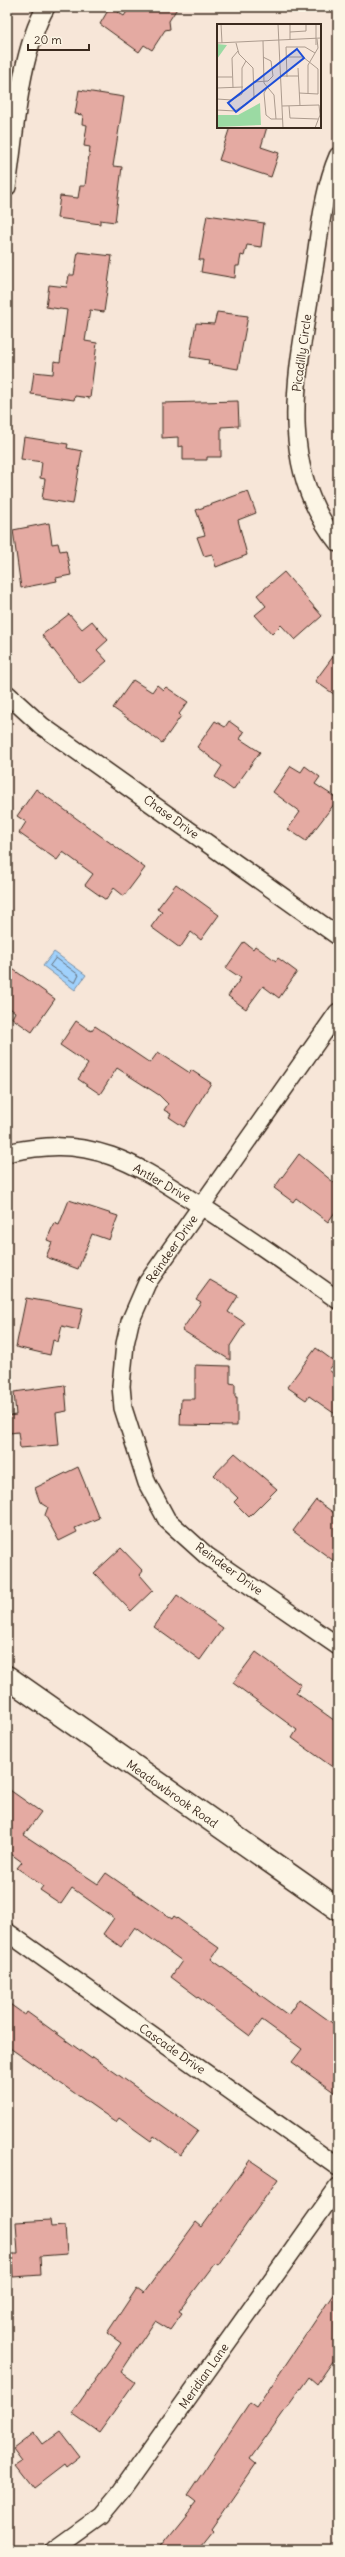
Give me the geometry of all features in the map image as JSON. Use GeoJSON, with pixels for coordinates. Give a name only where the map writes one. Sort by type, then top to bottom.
{"type":"FeatureCollection","features":[{"type":"Feature","properties":{"kind":"street"},"geometry":{"type":"LineString","coordinates":[[7,188],[23,82],[32,44],[46,7]]}},
{"type":"Feature","properties":{"kind":"street","name":"Picadilly Circle"},"geometry":{"type":"LineString","coordinates":[[338,156],[327,189],[299,368],[294,415],[299,458],[305,479],[313,501],[338,543]]}},
{"type":"Feature","properties":{"kind":"street","name":"Chase Drive"},"geometry":{"type":"LineString","coordinates":[[7,694],[42,726],[338,936]]}},
{"type":"Feature","properties":{"kind":"street","name":"Reindeer Drive"},"geometry":{"type":"LineString","coordinates":[[338,1012],[147,1283],[130,1322],[125,1344],[122,1393],[123,1408],[138,1459],[147,1483],[167,1520],[207,1556],[338,1646]]}},
{"type":"Feature","properties":{"kind":"street","name":"Antler Drive"},"geometry":{"type":"LineString","coordinates":[[7,1153],[41,1146],[70,1147],[111,1156],[159,1179],[252,1238],[338,1300]]}},
{"type":"Feature","properties":{"kind":"street","name":"Meadowbrook Road"},"geometry":{"type":"LineString","coordinates":[[8,1680],[338,1909]]}},
{"type":"Feature","properties":{"kind":"street","name":"Cascade Drive"},"geometry":{"type":"LineString","coordinates":[[7,1932],[338,2167]]}},
{"type":"Feature","properties":{"kind":"street","name":"Meridian Lane"},"geometry":{"type":"LineString","coordinates":[[54,2550],[101,2516],[120,2494],[338,2188]]}},
{"type":"Feature","properties":{"kind":"water"},"geometry":{"type":"Polygon","coordinates":[[[54,952],[86,975],[75,990],[43,966],[54,952]]]}},
{"type":"Feature","properties":{"kind":"building"},"geometry":{"type":"Polygon","coordinates":[[[110,7],[124,16],[130,7],[178,7],[169,21],[170,29],[165,30],[152,50],[144,45],[139,52],[100,24],[110,7]]]}},
{"type":"Feature","properties":{"kind":"building"},"geometry":{"type":"Polygon","coordinates":[[[79,90],[124,97],[113,166],[122,167],[115,222],[100,220],[100,224],[57,218],[60,196],[78,198],[80,186],[85,186],[90,147],[84,146],[87,125],[82,124],[83,115],[75,114],[79,90]]]}},
{"type":"Feature","properties":{"kind":"building"},"geometry":{"type":"Polygon","coordinates":[[[230,128],[267,128],[261,147],[279,153],[271,177],[219,160],[230,128]]]}},
{"type":"Feature","properties":{"kind":"building"},"geometry":{"type":"Polygon","coordinates":[[[207,215],[264,223],[261,247],[247,245],[244,256],[241,255],[239,266],[236,266],[235,278],[201,272],[203,260],[199,260],[207,215]]]}},
{"type":"Feature","properties":{"kind":"building"},"geometry":{"type":"Polygon","coordinates":[[[78,252],[112,256],[104,312],[90,310],[85,341],[97,343],[90,398],[75,396],[74,400],[31,394],[34,372],[53,374],[54,361],[60,362],[67,310],[46,307],[49,285],[67,287],[69,275],[74,275],[78,252]]]}},
{"type":"Feature","properties":{"kind":"building"},"geometry":{"type":"Polygon","coordinates":[[[217,312],[248,316],[238,369],[208,364],[209,360],[190,357],[196,323],[214,324],[217,312]]]}},
{"type":"Feature","properties":{"kind":"building"},"geometry":{"type":"Polygon","coordinates":[[[238,401],[239,426],[221,427],[221,457],[207,457],[207,460],[183,460],[183,446],[178,447],[178,437],[162,438],[162,403],[238,401]]]}},
{"type":"Feature","properties":{"kind":"building"},"geometry":{"type":"Polygon","coordinates":[[[24,437],[68,444],[67,448],[82,451],[73,504],[42,499],[45,479],[40,478],[42,462],[21,459],[24,437]]]}},
{"type":"Feature","properties":{"kind":"building"},"geometry":{"type":"Polygon","coordinates":[[[248,491],[256,513],[238,520],[247,555],[216,567],[212,554],[204,556],[197,537],[205,535],[196,510],[248,491]]]}},
{"type":"Feature","properties":{"kind":"building"},"geometry":{"type":"Polygon","coordinates":[[[49,523],[52,544],[58,543],[60,551],[66,550],[71,575],[56,578],[57,581],[21,588],[13,530],[49,523]]]}},
{"type":"Feature","properties":{"kind":"building"},"geometry":{"type":"Polygon","coordinates":[[[284,572],[322,616],[295,640],[281,625],[272,634],[255,615],[266,606],[257,595],[284,572]]]}},
{"type":"Feature","properties":{"kind":"building"},"geometry":{"type":"Polygon","coordinates":[[[69,614],[82,629],[92,621],[108,640],[97,650],[107,661],[80,684],[42,635],[69,614]]]}},
{"type":"Feature","properties":{"kind":"building"},"geometry":{"type":"Polygon","coordinates":[[[338,650],[338,697],[315,681],[338,650]]]}},
{"type":"Feature","properties":{"kind":"building"},"geometry":{"type":"Polygon","coordinates":[[[133,680],[152,692],[157,685],[163,690],[166,687],[188,702],[179,714],[181,716],[162,743],[113,708],[133,680]]]}},
{"type":"Feature","properties":{"kind":"building"},"geometry":{"type":"Polygon","coordinates":[[[215,721],[225,727],[229,721],[244,732],[240,739],[260,752],[233,790],[215,777],[222,766],[197,747],[215,721]]]}},
{"type":"Feature","properties":{"kind":"building"},"geometry":{"type":"Polygon","coordinates":[[[291,766],[301,772],[305,766],[320,777],[315,784],[338,799],[306,841],[288,829],[300,812],[273,792],[291,766]]]}},
{"type":"Feature","properties":{"kind":"building"},"geometry":{"type":"Polygon","coordinates":[[[36,789],[145,868],[124,896],[114,888],[106,900],[85,885],[93,874],[63,852],[57,860],[19,833],[26,822],[17,816],[36,789]]]}},
{"type":"Feature","properties":{"kind":"building"},"geometry":{"type":"Polygon","coordinates":[[[176,884],[219,915],[201,940],[191,932],[180,948],[151,927],[162,912],[157,909],[176,884]]]}},
{"type":"Feature","properties":{"kind":"building"},"geometry":{"type":"Polygon","coordinates":[[[244,942],[253,949],[255,946],[276,961],[278,958],[297,972],[279,998],[263,986],[246,1009],[228,996],[241,978],[226,968],[244,942]]]}},
{"type":"Feature","properties":{"kind":"building"},"geometry":{"type":"Polygon","coordinates":[[[7,965],[55,999],[32,1032],[12,1018],[15,1012],[7,1006],[7,965]]]}},
{"type":"Feature","properties":{"kind":"building"},"geometry":{"type":"Polygon","coordinates":[[[76,1021],[91,1031],[95,1026],[150,1063],[158,1052],[190,1073],[191,1070],[211,1083],[184,1127],[169,1117],[171,1114],[164,1110],[168,1104],[159,1095],[117,1068],[100,1094],[78,1079],[88,1064],[60,1045],[76,1021]]]}},
{"type":"Feature","properties":{"kind":"building"},"geometry":{"type":"Polygon","coordinates":[[[299,1154],[338,1186],[338,1208],[328,1222],[296,1198],[293,1202],[274,1188],[299,1154]]]}},
{"type":"Feature","properties":{"kind":"building"},"geometry":{"type":"Polygon","coordinates":[[[69,1200],[118,1216],[109,1240],[92,1234],[78,1269],[46,1257],[52,1242],[47,1240],[54,1223],[59,1225],[69,1200]]]}},
{"type":"Feature","properties":{"kind":"building"},"geometry":{"type":"Polygon","coordinates":[[[210,1280],[238,1296],[228,1312],[245,1323],[230,1346],[230,1360],[182,1330],[201,1302],[196,1299],[210,1280]]]}},
{"type":"Feature","properties":{"kind":"building"},"geometry":{"type":"Polygon","coordinates":[[[26,1298],[83,1308],[78,1330],[62,1326],[58,1342],[53,1340],[50,1355],[16,1347],[26,1298]]]}},
{"type":"Feature","properties":{"kind":"building"},"geometry":{"type":"Polygon","coordinates":[[[316,1348],[335,1362],[329,1370],[338,1377],[338,1416],[309,1396],[306,1400],[287,1387],[316,1348]]]}},
{"type":"Feature","properties":{"kind":"building"},"geometry":{"type":"Polygon","coordinates":[[[195,1365],[230,1366],[230,1383],[235,1384],[235,1397],[237,1397],[237,1426],[180,1425],[181,1399],[195,1399],[195,1365]]]}},
{"type":"Feature","properties":{"kind":"building"},"geometry":{"type":"Polygon","coordinates":[[[65,1385],[67,1411],[56,1413],[59,1445],[20,1448],[18,1432],[10,1433],[8,1416],[16,1415],[14,1392],[65,1385]]]}},
{"type":"Feature","properties":{"kind":"building"},"geometry":{"type":"Polygon","coordinates":[[[235,1453],[277,1489],[249,1517],[234,1502],[238,1498],[214,1475],[235,1453]]]}},
{"type":"Feature","properties":{"kind":"building"},"geometry":{"type":"Polygon","coordinates":[[[78,1467],[99,1518],[75,1528],[77,1532],[59,1541],[45,1515],[48,1507],[40,1502],[35,1488],[78,1467]]]}},
{"type":"Feature","properties":{"kind":"building"},"geometry":{"type":"Polygon","coordinates":[[[316,1500],[338,1516],[338,1564],[293,1531],[316,1500]]]}},
{"type":"Feature","properties":{"kind":"building"},"geometry":{"type":"Polygon","coordinates":[[[121,1548],[143,1571],[140,1575],[153,1590],[131,1611],[94,1573],[121,1548]]]}},
{"type":"Feature","properties":{"kind":"building"},"geometry":{"type":"Polygon","coordinates":[[[177,1595],[223,1628],[200,1660],[154,1627],[177,1595]]]}},
{"type":"Feature","properties":{"kind":"building"},"geometry":{"type":"Polygon","coordinates":[[[256,1652],[301,1685],[296,1693],[338,1723],[338,1771],[292,1738],[297,1730],[233,1683],[256,1652]]]}},
{"type":"Feature","properties":{"kind":"building"},"geometry":{"type":"Polygon","coordinates":[[[7,1788],[41,1812],[24,1835],[98,1884],[106,1873],[172,1919],[174,1916],[219,1948],[211,1959],[288,2015],[299,1999],[338,2027],[338,2095],[292,2062],[302,2049],[262,2020],[250,2036],[171,1977],[182,1961],[135,1927],[121,1947],[103,1934],[114,1918],[72,1888],[61,1904],[40,1890],[43,1886],[17,1868],[22,1862],[11,1854],[7,1859],[7,1788]]]}},
{"type":"Feature","properties":{"kind":"building"},"geometry":{"type":"Polygon","coordinates":[[[7,2002],[25,2015],[27,2012],[92,2059],[93,2057],[198,2131],[180,2155],[154,2136],[151,2141],[119,2118],[116,2122],[7,2046],[7,2002]]]}},
{"type":"Feature","properties":{"kind":"building"},"geometry":{"type":"Polygon","coordinates":[[[250,2160],[278,2179],[218,2265],[215,2263],[179,2311],[182,2313],[170,2330],[155,2321],[121,2372],[135,2382],[99,2432],[72,2413],[121,2343],[107,2333],[137,2288],[144,2293],[196,2222],[202,2227],[250,2160]]]}},
{"type":"Feature","properties":{"kind":"building"},"geometry":{"type":"Polygon","coordinates":[[[50,2220],[51,2227],[65,2226],[67,2254],[40,2256],[41,2275],[13,2277],[12,2254],[18,2254],[16,2222],[50,2220]]]}},
{"type":"Feature","properties":{"kind":"building"},"geometry":{"type":"Polygon","coordinates":[[[338,2287],[338,2354],[317,2384],[309,2377],[250,2459],[256,2464],[211,2529],[213,2531],[198,2550],[158,2550],[196,2503],[187,2496],[250,2402],[257,2407],[338,2287]]]}},
{"type":"Feature","properties":{"kind":"building"},"geometry":{"type":"Polygon","coordinates":[[[60,2431],[80,2457],[66,2468],[64,2465],[34,2488],[16,2465],[22,2461],[13,2449],[34,2433],[42,2444],[60,2431]]]}}]}
